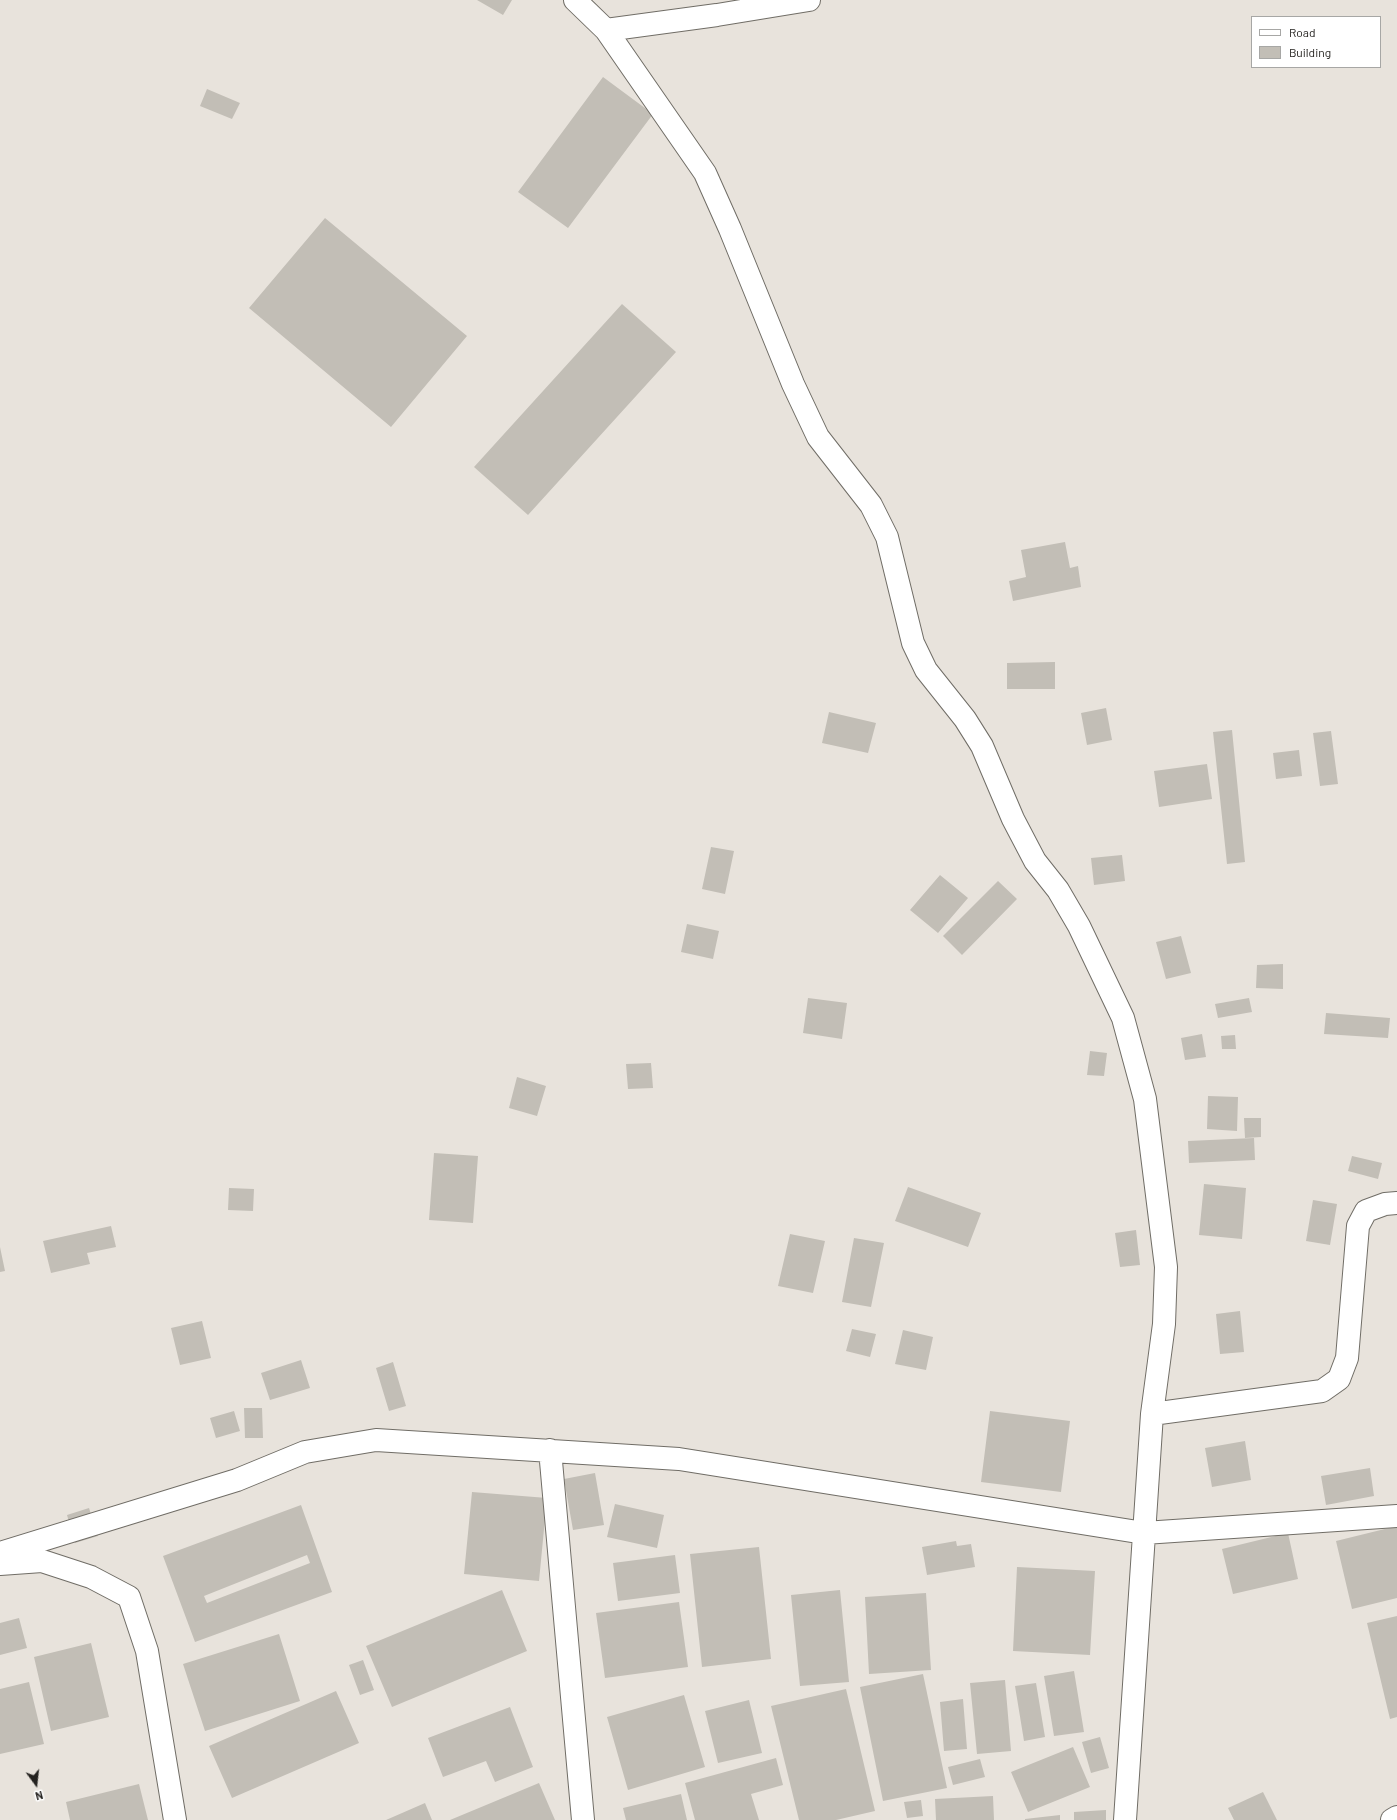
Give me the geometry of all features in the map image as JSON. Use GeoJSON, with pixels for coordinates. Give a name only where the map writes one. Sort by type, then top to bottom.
{"type":"FeatureCollection","features":[{"type":"Feature","properties":{"kind":"street"},"geometry":{"type":"LineString","coordinates":[[574,0],[606,30],[705,173],[730,229],[793,384],[818,437],[871,505],[886,537],[913,643],[919,657],[926,670],[965,718],[982,746],[1013,819],[1035,861],[1058,890],[1079,926],[1123,1018],[1145,1099],[1166,1267],[1164,1324],[1152,1414],[1125,1820]]}},
{"type":"Feature","properties":{"kind":"street"},"geometry":{"type":"LineString","coordinates":[[606,30],[716,16],[809,0]]}},
{"type":"Feature","properties":{"kind":"street"},"geometry":{"type":"LineString","coordinates":[[1152,1414],[1322,1391],[1340,1379],[1347,1358],[1358,1226],[1366,1211],[1385,1204],[1397,1203]]}},
{"type":"Feature","properties":{"kind":"street"},"geometry":{"type":"LineString","coordinates":[[0,1553],[237,1480],[305,1452],[376,1440],[679,1459],[1144,1533],[1397,1516]]}},
{"type":"Feature","properties":{"kind":"street"},"geometry":{"type":"LineString","coordinates":[[550,1450],[583,1820]]}},
{"type":"Feature","properties":{"kind":"street"},"geometry":{"type":"LineString","coordinates":[[0,1564],[42,1561],[91,1577],[129,1597],[148,1651],[175,1820]]}},
{"type":"Feature","properties":{"kind":"street"},"geometry":{"type":"LineString","coordinates":[[1392,1820],[1397,1818]]}},
{"type":"Feature","properties":{"kind":"building"},"geometry":{"type":"Polygon","coordinates":[[[477,0],[512,0],[503,15],[477,0]]]}},
{"type":"Feature","properties":{"kind":"building"},"geometry":{"type":"Polygon","coordinates":[[[603,77],[653,114],[568,228],[518,192],[603,77]]]}},
{"type":"Feature","properties":{"kind":"building"},"geometry":{"type":"Polygon","coordinates":[[[207,89],[240,103],[232,119],[200,106],[207,89]]]}},
{"type":"Feature","properties":{"kind":"building"},"geometry":{"type":"Polygon","coordinates":[[[325,218],[467,336],[391,427],[249,308],[325,218]]]}},
{"type":"Feature","properties":{"kind":"building"},"geometry":{"type":"Polygon","coordinates":[[[622,304],[676,352],[528,515],[474,467],[622,304]]]}},
{"type":"Feature","properties":{"kind":"building"},"geometry":{"type":"Polygon","coordinates":[[[1065,542],[1070,568],[1078,566],[1081,587],[1013,601],[1009,581],[1026,577],[1021,550],[1065,542]]]}},
{"type":"Feature","properties":{"kind":"building"},"geometry":{"type":"Polygon","coordinates":[[[1055,662],[1055,689],[1007,689],[1007,663],[1055,662]]]}},
{"type":"Feature","properties":{"kind":"building"},"geometry":{"type":"Polygon","coordinates":[[[1106,708],[1112,740],[1087,745],[1081,713],[1106,708]]]}},
{"type":"Feature","properties":{"kind":"building"},"geometry":{"type":"Polygon","coordinates":[[[829,712],[876,723],[868,753],[822,743],[829,712]]]}},
{"type":"Feature","properties":{"kind":"building"},"geometry":{"type":"Polygon","coordinates":[[[1232,730],[1245,862],[1227,864],[1213,732],[1232,730]]]}},
{"type":"Feature","properties":{"kind":"building"},"geometry":{"type":"Polygon","coordinates":[[[1331,731],[1338,784],[1320,786],[1313,733],[1331,731]]]}},
{"type":"Feature","properties":{"kind":"building"},"geometry":{"type":"Polygon","coordinates":[[[1299,750],[1302,776],[1276,779],[1273,753],[1299,750]]]}},
{"type":"Feature","properties":{"kind":"building"},"geometry":{"type":"Polygon","coordinates":[[[1207,764],[1212,799],[1159,807],[1154,771],[1207,764]]]}},
{"type":"Feature","properties":{"kind":"building"},"geometry":{"type":"Polygon","coordinates":[[[711,847],[734,851],[725,894],[702,889],[711,847]]]}},
{"type":"Feature","properties":{"kind":"building"},"geometry":{"type":"Polygon","coordinates":[[[1122,855],[1125,881],[1094,885],[1091,858],[1122,855]]]}},
{"type":"Feature","properties":{"kind":"building"},"geometry":{"type":"Polygon","coordinates":[[[940,875],[968,898],[938,933],[910,910],[940,875]]]}},
{"type":"Feature","properties":{"kind":"building"},"geometry":{"type":"Polygon","coordinates":[[[998,881],[1017,899],[962,955],[943,936],[998,881]]]}},
{"type":"Feature","properties":{"kind":"building"},"geometry":{"type":"Polygon","coordinates":[[[687,924],[719,931],[713,959],[681,952],[687,924]]]}},
{"type":"Feature","properties":{"kind":"building"},"geometry":{"type":"Polygon","coordinates":[[[1181,936],[1191,973],[1166,979],[1156,942],[1181,936]]]}},
{"type":"Feature","properties":{"kind":"building"},"geometry":{"type":"Polygon","coordinates":[[[1283,964],[1283,989],[1256,988],[1257,965],[1283,964]]]}},
{"type":"Feature","properties":{"kind":"building"},"geometry":{"type":"Polygon","coordinates":[[[808,998],[847,1003],[842,1039],[803,1033],[808,998]]]}},
{"type":"Feature","properties":{"kind":"building"},"geometry":{"type":"Polygon","coordinates":[[[1249,998],[1252,1012],[1218,1018],[1215,1004],[1249,998]]]}},
{"type":"Feature","properties":{"kind":"building"},"geometry":{"type":"Polygon","coordinates":[[[1326,1013],[1390,1018],[1388,1038],[1324,1034],[1326,1013]]]}},
{"type":"Feature","properties":{"kind":"building"},"geometry":{"type":"Polygon","coordinates":[[[1202,1034],[1206,1057],[1185,1060],[1181,1038],[1202,1034]]]}},
{"type":"Feature","properties":{"kind":"building"},"geometry":{"type":"Polygon","coordinates":[[[1235,1035],[1236,1049],[1222,1049],[1221,1036],[1235,1035]]]}},
{"type":"Feature","properties":{"kind":"building"},"geometry":{"type":"Polygon","coordinates":[[[1090,1051],[1107,1053],[1104,1076],[1087,1075],[1090,1051]]]}},
{"type":"Feature","properties":{"kind":"building"},"geometry":{"type":"Polygon","coordinates":[[[651,1063],[653,1088],[628,1089],[626,1064],[651,1063]]]}},
{"type":"Feature","properties":{"kind":"building"},"geometry":{"type":"Polygon","coordinates":[[[517,1077],[546,1086],[537,1116],[509,1108],[517,1077]]]}},
{"type":"Feature","properties":{"kind":"building"},"geometry":{"type":"Polygon","coordinates":[[[1208,1096],[1238,1097],[1237,1131],[1207,1129],[1208,1096]]]}},
{"type":"Feature","properties":{"kind":"building"},"geometry":{"type":"Polygon","coordinates":[[[1244,1118],[1261,1118],[1261,1137],[1245,1138],[1244,1118]]]}},
{"type":"Feature","properties":{"kind":"building"},"geometry":{"type":"Polygon","coordinates":[[[1254,1138],[1255,1160],[1189,1163],[1188,1141],[1254,1138]]]}},
{"type":"Feature","properties":{"kind":"building"},"geometry":{"type":"Polygon","coordinates":[[[434,1153],[478,1156],[473,1223],[429,1220],[434,1153]]]}},
{"type":"Feature","properties":{"kind":"building"},"geometry":{"type":"Polygon","coordinates":[[[1352,1156],[1382,1163],[1378,1179],[1348,1171],[1352,1156]]]}},
{"type":"Feature","properties":{"kind":"building"},"geometry":{"type":"Polygon","coordinates":[[[1204,1184],[1246,1188],[1242,1239],[1199,1235],[1204,1184]]]}},
{"type":"Feature","properties":{"kind":"building"},"geometry":{"type":"Polygon","coordinates":[[[908,1187],[981,1213],[968,1247],[895,1221],[908,1187]]]}},
{"type":"Feature","properties":{"kind":"building"},"geometry":{"type":"Polygon","coordinates":[[[229,1188],[254,1189],[253,1211],[228,1210],[229,1188]]]}},
{"type":"Feature","properties":{"kind":"building"},"geometry":{"type":"Polygon","coordinates":[[[1313,1200],[1337,1204],[1330,1245],[1306,1241],[1313,1200]]]}},
{"type":"Feature","properties":{"kind":"building"},"geometry":{"type":"Polygon","coordinates":[[[111,1226],[116,1247],[87,1253],[90,1264],[51,1273],[43,1241],[111,1226]]]}},
{"type":"Feature","properties":{"kind":"building"},"geometry":{"type":"Polygon","coordinates":[[[1136,1230],[1140,1265],[1120,1267],[1115,1233],[1136,1230]]]}},
{"type":"Feature","properties":{"kind":"building"},"geometry":{"type":"Polygon","coordinates":[[[790,1234],[825,1241],[813,1293],[778,1286],[790,1234]]]}},
{"type":"Feature","properties":{"kind":"building"},"geometry":{"type":"Polygon","coordinates":[[[854,1238],[884,1243],[871,1307],[842,1302],[854,1238]]]}},
{"type":"Feature","properties":{"kind":"building"},"geometry":{"type":"Polygon","coordinates":[[[0,1247],[5,1271],[0,1272],[0,1247]]]}},
{"type":"Feature","properties":{"kind":"building"},"geometry":{"type":"Polygon","coordinates":[[[1240,1311],[1244,1352],[1220,1354],[1216,1314],[1240,1311]]]}},
{"type":"Feature","properties":{"kind":"building"},"geometry":{"type":"Polygon","coordinates":[[[202,1321],[211,1358],[180,1365],[171,1328],[202,1321]]]}},
{"type":"Feature","properties":{"kind":"building"},"geometry":{"type":"Polygon","coordinates":[[[852,1329],[876,1334],[870,1357],[846,1351],[852,1329]]]}},
{"type":"Feature","properties":{"kind":"building"},"geometry":{"type":"Polygon","coordinates":[[[903,1330],[933,1337],[926,1370],[895,1364],[903,1330]]]}},
{"type":"Feature","properties":{"kind":"building"},"geometry":{"type":"Polygon","coordinates":[[[301,1360],[310,1388],[270,1400],[261,1373],[301,1360]]]}},
{"type":"Feature","properties":{"kind":"building"},"geometry":{"type":"Polygon","coordinates":[[[393,1362],[406,1406],[389,1411],[376,1368],[393,1362]]]}},
{"type":"Feature","properties":{"kind":"building"},"geometry":{"type":"Polygon","coordinates":[[[244,1408],[262,1408],[263,1438],[245,1438],[244,1408]]]}},
{"type":"Feature","properties":{"kind":"building"},"geometry":{"type":"Polygon","coordinates":[[[234,1411],[240,1431],[216,1438],[210,1418],[234,1411]]]}},
{"type":"Feature","properties":{"kind":"building"},"geometry":{"type":"Polygon","coordinates":[[[990,1411],[1070,1421],[1061,1492],[981,1482],[990,1411]]]}},
{"type":"Feature","properties":{"kind":"building"},"geometry":{"type":"Polygon","coordinates":[[[1245,1441],[1251,1480],[1212,1487],[1205,1448],[1245,1441]]]}},
{"type":"Feature","properties":{"kind":"building"},"geometry":{"type":"Polygon","coordinates":[[[1370,1468],[1374,1496],[1326,1505],[1321,1476],[1370,1468]]]}},
{"type":"Feature","properties":{"kind":"building"},"geometry":{"type":"Polygon","coordinates":[[[595,1473],[604,1525],[573,1530],[564,1479],[595,1473]]]}},
{"type":"Feature","properties":{"kind":"building"},"geometry":{"type":"Polygon","coordinates":[[[472,1492],[547,1498],[539,1581],[464,1574],[472,1492]]]}},
{"type":"Feature","properties":{"kind":"building"},"geometry":{"type":"Polygon","coordinates":[[[615,1504],[664,1515],[657,1548],[607,1537],[615,1504]]]}},
{"type":"Feature","properties":{"kind":"building"},"geometry":{"type":"Polygon","coordinates":[[[301,1505],[332,1592],[195,1642],[163,1556],[301,1505]],[[307,1555],[204,1596],[207,1603],[310,1563],[307,1555]]]}},
{"type":"Feature","properties":{"kind":"building"},"geometry":{"type":"Polygon","coordinates":[[[89,1508],[98,1536],[75,1543],[67,1515],[89,1508]]]}},
{"type":"Feature","properties":{"kind":"building"},"geometry":{"type":"Polygon","coordinates":[[[1397,1526],[1397,1598],[1352,1609],[1336,1541],[1397,1526]]]}},
{"type":"Feature","properties":{"kind":"building"},"geometry":{"type":"Polygon","coordinates":[[[1288,1533],[1298,1579],[1233,1594],[1222,1549],[1288,1533]]]}},
{"type":"Feature","properties":{"kind":"building"},"geometry":{"type":"Polygon","coordinates":[[[956,1541],[957,1546],[971,1544],[975,1567],[927,1575],[922,1547],[956,1541]]]}},
{"type":"Feature","properties":{"kind":"building"},"geometry":{"type":"Polygon","coordinates":[[[759,1547],[771,1659],[702,1667],[690,1554],[759,1547]]]}},
{"type":"Feature","properties":{"kind":"building"},"geometry":{"type":"Polygon","coordinates":[[[675,1555],[680,1593],[618,1601],[613,1563],[675,1555]]]}},
{"type":"Feature","properties":{"kind":"building"},"geometry":{"type":"Polygon","coordinates":[[[1017,1567],[1095,1571],[1090,1655],[1013,1651],[1017,1567]]]}},
{"type":"Feature","properties":{"kind":"building"},"geometry":{"type":"Polygon","coordinates":[[[502,1590],[527,1651],[392,1707],[366,1646],[502,1590]]]}},
{"type":"Feature","properties":{"kind":"building"},"geometry":{"type":"Polygon","coordinates":[[[840,1590],[849,1682],[800,1686],[791,1595],[840,1590]]]}},
{"type":"Feature","properties":{"kind":"building"},"geometry":{"type":"Polygon","coordinates":[[[926,1593],[931,1670],[869,1674],[865,1597],[926,1593]]]}},
{"type":"Feature","properties":{"kind":"building"},"geometry":{"type":"Polygon","coordinates":[[[679,1602],[688,1667],[605,1678],[596,1613],[679,1602]]]}},
{"type":"Feature","properties":{"kind":"building"},"geometry":{"type":"Polygon","coordinates":[[[1397,1616],[1397,1717],[1390,1719],[1367,1623],[1397,1616]]]}},
{"type":"Feature","properties":{"kind":"building"},"geometry":{"type":"Polygon","coordinates":[[[19,1618],[27,1648],[0,1655],[0,1623],[19,1618]]]}},
{"type":"Feature","properties":{"kind":"building"},"geometry":{"type":"Polygon","coordinates":[[[279,1634],[300,1701],[205,1731],[183,1664],[279,1634]]]}},
{"type":"Feature","properties":{"kind":"building"},"geometry":{"type":"Polygon","coordinates":[[[91,1643],[109,1717],[51,1731],[34,1657],[91,1643]]]}},
{"type":"Feature","properties":{"kind":"building"},"geometry":{"type":"Polygon","coordinates":[[[363,1660],[374,1690],[360,1695],[349,1665],[363,1660]]]}},
{"type":"Feature","properties":{"kind":"building"},"geometry":{"type":"Polygon","coordinates":[[[1074,1671],[1084,1732],[1054,1736],[1044,1676],[1074,1671]]]}},
{"type":"Feature","properties":{"kind":"building"},"geometry":{"type":"Polygon","coordinates":[[[923,1674],[947,1788],[883,1801],[860,1687],[923,1674]]]}},
{"type":"Feature","properties":{"kind":"building"},"geometry":{"type":"Polygon","coordinates":[[[1005,1680],[1011,1751],[977,1754],[970,1683],[1005,1680]]]}},
{"type":"Feature","properties":{"kind":"building"},"geometry":{"type":"Polygon","coordinates":[[[29,1682],[44,1744],[0,1754],[0,1689],[29,1682]]]}},
{"type":"Feature","properties":{"kind":"building"},"geometry":{"type":"Polygon","coordinates":[[[1036,1683],[1045,1737],[1024,1741],[1015,1686],[1036,1683]]]}},
{"type":"Feature","properties":{"kind":"building"},"geometry":{"type":"Polygon","coordinates":[[[846,1689],[875,1811],[836,1820],[799,1820],[771,1706],[846,1689]]]}},
{"type":"Feature","properties":{"kind":"building"},"geometry":{"type":"Polygon","coordinates":[[[336,1691],[359,1743],[232,1798],[209,1746],[336,1691]]]}},
{"type":"Feature","properties":{"kind":"building"},"geometry":{"type":"Polygon","coordinates":[[[684,1695],[705,1767],[628,1790],[607,1717],[684,1695]]]}},
{"type":"Feature","properties":{"kind":"building"},"geometry":{"type":"Polygon","coordinates":[[[963,1699],[967,1749],[944,1751],[940,1702],[963,1699]]]}},
{"type":"Feature","properties":{"kind":"building"},"geometry":{"type":"Polygon","coordinates":[[[749,1700],[762,1753],[718,1763],[705,1711],[749,1700]]]}},
{"type":"Feature","properties":{"kind":"building"},"geometry":{"type":"Polygon","coordinates":[[[510,1707],[533,1767],[495,1782],[486,1761],[443,1777],[428,1738],[510,1707]]]}},
{"type":"Feature","properties":{"kind":"building"},"geometry":{"type":"Polygon","coordinates":[[[1100,1737],[1109,1768],[1091,1773],[1082,1742],[1100,1737]]]}},
{"type":"Feature","properties":{"kind":"building"},"geometry":{"type":"Polygon","coordinates":[[[1073,1747],[1090,1787],[1028,1812],[1011,1772],[1073,1747]]]}},
{"type":"Feature","properties":{"kind":"building"},"geometry":{"type":"Polygon","coordinates":[[[776,1758],[783,1785],[751,1794],[759,1820],[695,1820],[685,1783],[776,1758]]]}},
{"type":"Feature","properties":{"kind":"building"},"geometry":{"type":"Polygon","coordinates":[[[980,1759],[985,1777],[953,1785],[948,1767],[980,1759]]]}},
{"type":"Feature","properties":{"kind":"building"},"geometry":{"type":"Polygon","coordinates":[[[539,1783],[555,1820],[450,1820],[539,1783]]]}},
{"type":"Feature","properties":{"kind":"building"},"geometry":{"type":"Polygon","coordinates":[[[139,1784],[148,1820],[70,1820],[66,1802],[139,1784]]]}},
{"type":"Feature","properties":{"kind":"building"},"geometry":{"type":"Polygon","coordinates":[[[1263,1792],[1277,1820],[1234,1820],[1228,1808],[1263,1792]]]}},
{"type":"Feature","properties":{"kind":"building"},"geometry":{"type":"Polygon","coordinates":[[[681,1794],[687,1820],[626,1820],[623,1808],[681,1794]]]}},
{"type":"Feature","properties":{"kind":"building"},"geometry":{"type":"Polygon","coordinates":[[[993,1796],[994,1820],[936,1820],[935,1799],[993,1796]]]}},
{"type":"Feature","properties":{"kind":"building"},"geometry":{"type":"Polygon","coordinates":[[[921,1800],[923,1816],[907,1818],[904,1802],[921,1800]]]}},
{"type":"Feature","properties":{"kind":"building"},"geometry":{"type":"Polygon","coordinates":[[[425,1803],[432,1820],[386,1820],[425,1803]]]}},
{"type":"Feature","properties":{"kind":"building"},"geometry":{"type":"Polygon","coordinates":[[[1106,1810],[1106,1820],[1074,1820],[1074,1812],[1106,1810]]]}},
{"type":"Feature","properties":{"kind":"building"},"geometry":{"type":"Polygon","coordinates":[[[1060,1815],[1060,1820],[1025,1820],[1025,1819],[1060,1815]]]}}]}
